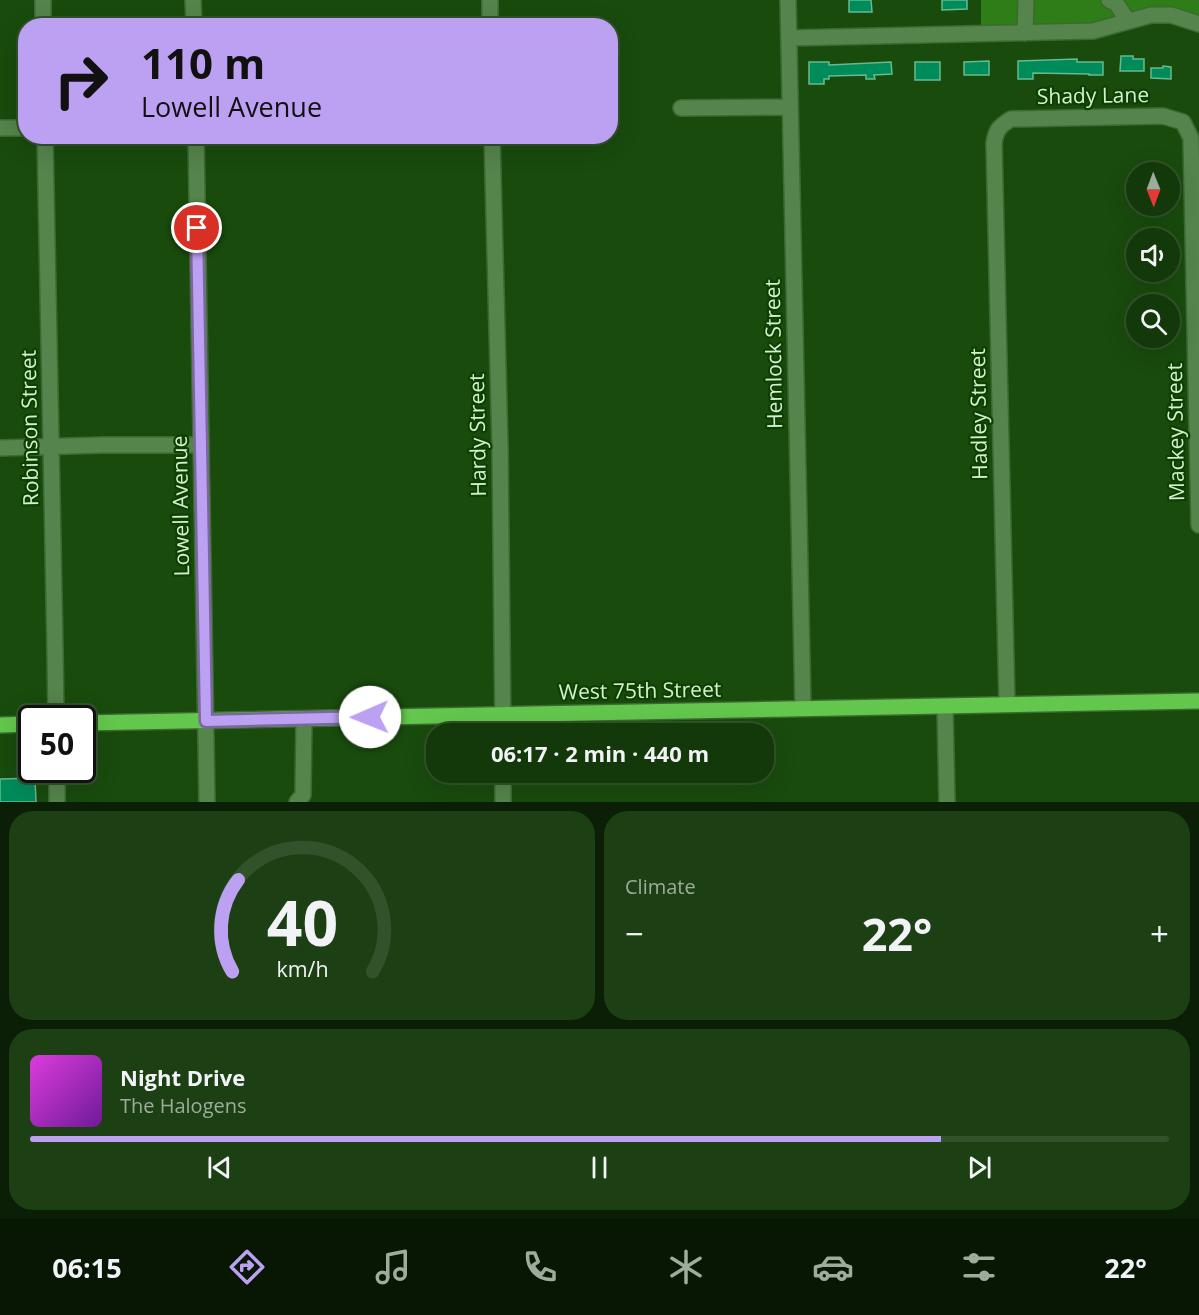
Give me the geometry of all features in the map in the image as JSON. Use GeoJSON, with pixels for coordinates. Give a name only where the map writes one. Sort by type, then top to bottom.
{"type":"FeatureCollection","features":[{"type":"Feature","properties":{"kind":"main road","name":"West 75th Street"},"geometry":{"type":"LineString","coordinates":[[96,723],[1199,701]]}},
{"type":"Feature","properties":{"kind":"main road"},"geometry":{"type":"LineString","coordinates":[[0,725],[18,724]]}},
{"type":"Feature","properties":{"kind":"street"},"geometry":{"type":"LineString","coordinates":[[43,0],[43,18]]}},
{"type":"Feature","properties":{"kind":"street"},"geometry":{"type":"LineString","coordinates":[[193,0],[194,18]]}},
{"type":"Feature","properties":{"kind":"street"},"geometry":{"type":"LineString","coordinates":[[489,0],[490,18]]}},
{"type":"Feature","properties":{"kind":"street","name":"Hemlock Street"},"geometry":{"type":"LineString","coordinates":[[788,0],[802,708]]}},
{"type":"Feature","properties":{"kind":"street"},"geometry":{"type":"LineString","coordinates":[[1025,33],[1027,0]]}},
{"type":"Feature","properties":{"kind":"street"},"geometry":{"type":"LineString","coordinates":[[1109,0],[1116,3],[1128,21]]}},
{"type":"Feature","properties":{"kind":"street"},"geometry":{"type":"LineString","coordinates":[[790,38],[1093,31],[1151,15],[1171,15],[1199,24]]}},
{"type":"Feature","properties":{"kind":"street"},"geometry":{"type":"LineString","coordinates":[[681,108],[790,106]]}},
{"type":"Feature","properties":{"kind":"street","name":"Shady Lane"},"geometry":{"type":"LineString","coordinates":[[1002,125],[1011,119],[1163,116],[1183,122],[1184,125]]}},
{"type":"Feature","properties":{"kind":"street","name":"Hadley Street"},"geometry":{"type":"LineString","coordinates":[[1002,125],[995,134],[994,143],[1006,705]]}},
{"type":"Feature","properties":{"kind":"street","name":"Mackey Street"},"geometry":{"type":"LineString","coordinates":[[1184,125],[1191,138],[1199,525]]}},
{"type":"Feature","properties":{"kind":"street"},"geometry":{"type":"LineString","coordinates":[[0,128],[18,128]]}},
{"type":"Feature","properties":{"kind":"street","name":"Robinson Street"},"geometry":{"type":"LineString","coordinates":[[45,144],[56,705]]}},
{"type":"Feature","properties":{"kind":"street","name":"Lowell Avenue"},"geometry":{"type":"LineString","coordinates":[[195,144],[207,802]]}},
{"type":"Feature","properties":{"kind":"street","name":"Hardy Street"},"geometry":{"type":"LineString","coordinates":[[492,144],[500,447],[502,723]]}},
{"type":"Feature","properties":{"kind":"street"},"geometry":{"type":"LineString","coordinates":[[0,448],[103,445],[200,446]]}},
{"type":"Feature","properties":{"kind":"street"},"geometry":{"type":"LineString","coordinates":[[945,707],[947,802]]}},
{"type":"Feature","properties":{"kind":"street"},"geometry":{"type":"LineString","coordinates":[[297,802],[303,795],[304,719]]}},
{"type":"Feature","properties":{"kind":"street"},"geometry":{"type":"LineString","coordinates":[[57,783],[57,802]]}},
{"type":"Feature","properties":{"kind":"street"},"geometry":{"type":"LineString","coordinates":[[503,783],[503,802]]}},
{"type":"Feature","properties":{"kind":"green space"},"geometry":{"type":"Polygon","coordinates":[[[981,0],[1199,0],[1199,17],[1105,24],[981,29],[981,0]]]}},
{"type":"Feature","properties":{"kind":"building"},"geometry":{"type":"Polygon","coordinates":[[[849,0],[871,0],[872,12],[849,12],[849,0]]]}},
{"type":"Feature","properties":{"kind":"building"},"geometry":{"type":"Polygon","coordinates":[[[942,0],[967,0],[967,9],[942,10],[942,0]]]}},
{"type":"Feature","properties":{"kind":"building"},"geometry":{"type":"Polygon","coordinates":[[[1121,56],[1144,59],[1144,71],[1120,71],[1121,56]]]}},
{"type":"Feature","properties":{"kind":"building"},"geometry":{"type":"Polygon","coordinates":[[[1077,59],[1077,62],[1103,62],[1103,75],[1033,73],[1033,79],[1018,79],[1018,61],[1077,59]]]}},
{"type":"Feature","properties":{"kind":"building"},"geometry":{"type":"Polygon","coordinates":[[[989,61],[989,75],[964,75],[964,62],[989,61]]]}},
{"type":"Feature","properties":{"kind":"building"},"geometry":{"type":"Polygon","coordinates":[[[809,62],[829,62],[829,65],[891,62],[892,74],[874,75],[875,79],[866,79],[866,75],[829,76],[829,79],[824,79],[824,84],[809,84],[809,62]]]}},
{"type":"Feature","properties":{"kind":"building"},"geometry":{"type":"Polygon","coordinates":[[[915,62],[940,62],[940,80],[915,80],[915,62]]]}},
{"type":"Feature","properties":{"kind":"building"},"geometry":{"type":"Polygon","coordinates":[[[1163,66],[1171,67],[1171,79],[1151,78],[1151,68],[1163,68],[1163,66]]]}},
{"type":"Feature","properties":{"kind":"building"},"geometry":{"type":"Polygon","coordinates":[[[18,778],[18,783],[35,783],[36,802],[0,802],[0,779],[18,778]]]}},
{"type":"Feature","properties":{"kind":"route"},"geometry":{"type":"LineString","coordinates":[[197,228],[206,721],[370,717]]}}]}
